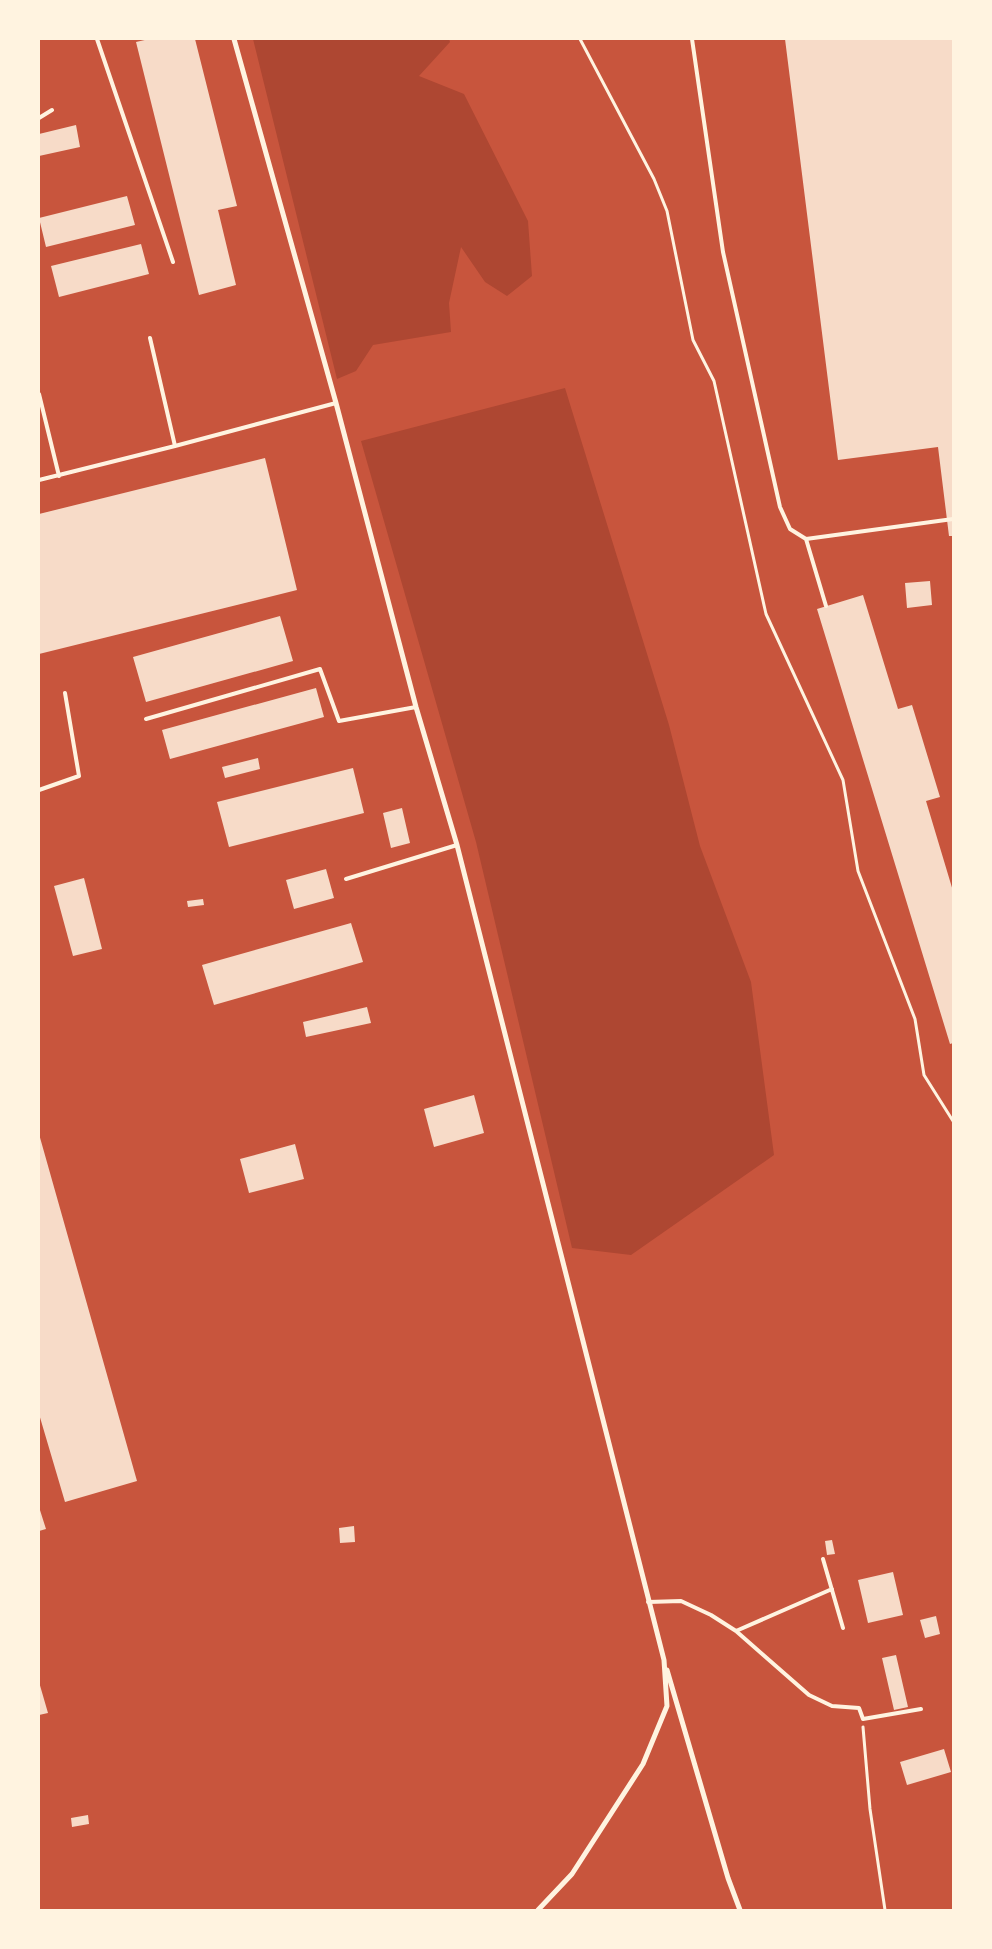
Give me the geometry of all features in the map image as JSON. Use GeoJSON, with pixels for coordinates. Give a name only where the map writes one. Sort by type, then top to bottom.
{"type":"FeatureCollection","features":[{"type":"Feature","properties":{"kind":"street"},"geometry":{"type":"LineString","coordinates":[[234,39],[336,403],[416,708],[456,846],[648,1602],[728,1878],[740,1910]]}},
{"type":"Feature","properties":{"kind":"street"},"geometry":{"type":"LineString","coordinates":[[538,1910],[572,1874],[643,1764],[667,1706],[664,1660]]}},
{"type":"Feature","properties":{"kind":"lane"},"geometry":{"type":"LineString","coordinates":[[97,39],[173,262]]}},
{"type":"Feature","properties":{"kind":"lane"},"geometry":{"type":"LineString","coordinates":[[692,39],[723,252],[780,507],[790,529],[806,539],[953,519]]}},
{"type":"Feature","properties":{"kind":"lane"},"geometry":{"type":"LineString","coordinates":[[39,118],[52,110]]}},
{"type":"Feature","properties":{"kind":"lane"},"geometry":{"type":"LineString","coordinates":[[150,338],[175,446]]}},
{"type":"Feature","properties":{"kind":"lane"},"geometry":{"type":"LineString","coordinates":[[39,394],[59,476]]}},
{"type":"Feature","properties":{"kind":"lane"},"geometry":{"type":"LineString","coordinates":[[39,480],[336,403]]}},
{"type":"Feature","properties":{"kind":"lane"},"geometry":{"type":"LineString","coordinates":[[806,539],[826,606]]}},
{"type":"Feature","properties":{"kind":"lane"},"geometry":{"type":"LineString","coordinates":[[146,719],[320,669],[339,722],[416,708]]}},
{"type":"Feature","properties":{"kind":"lane"},"geometry":{"type":"LineString","coordinates":[[39,790],[78,776],[65,693]]}},
{"type":"Feature","properties":{"kind":"lane"},"geometry":{"type":"LineString","coordinates":[[346,879],[456,846]]}},
{"type":"Feature","properties":{"kind":"lane"},"geometry":{"type":"LineString","coordinates":[[823,1559],[843,1628]]}},
{"type":"Feature","properties":{"kind":"lane"},"geometry":{"type":"LineString","coordinates":[[736,1631],[832,1589]]}},
{"type":"Feature","properties":{"kind":"lane"},"geometry":{"type":"LineString","coordinates":[[648,1602],[681,1601],[712,1615],[736,1631],[809,1695],[832,1706],[859,1708],[863,1719],[921,1710]]}},
{"type":"Feature","properties":{"kind":"path"},"geometry":{"type":"LineString","coordinates":[[580,39],[654,179],[667,211],[693,340],[714,381],[766,614],[843,780],[858,870],[915,1019],[924,1075],[953,1121]]}},
{"type":"Feature","properties":{"kind":"path"},"geometry":{"type":"LineString","coordinates":[[863,1719],[870,1809],[885,1910]]}},
{"type":"Feature","properties":{"kind":"shaded area"},"geometry":{"type":"Polygon","coordinates":[[[253,39],[449,39],[450,42],[419,76],[464,94],[528,221],[532,276],[507,296],[485,282],[461,247],[449,303],[451,332],[373,345],[356,371],[337,379],[253,39]]]}},
{"type":"Feature","properties":{"kind":"shaded area"},"geometry":{"type":"Polygon","coordinates":[[[565,388],[669,725],[700,846],[751,982],[774,1155],[631,1255],[572,1248],[476,842],[361,441],[565,388]]]}},
{"type":"Feature","properties":{"kind":"building"},"geometry":{"type":"Polygon","coordinates":[[[149,39],[195,39],[237,206],[218,210],[236,285],[199,295],[136,42],[149,39]]]}},
{"type":"Feature","properties":{"kind":"building"},"geometry":{"type":"Polygon","coordinates":[[[785,39],[953,39],[953,536],[949,536],[938,447],[838,460],[785,39]]]}},
{"type":"Feature","properties":{"kind":"building"},"geometry":{"type":"Polygon","coordinates":[[[76,125],[80,147],[39,156],[39,134],[76,125]]]}},
{"type":"Feature","properties":{"kind":"building"},"geometry":{"type":"Polygon","coordinates":[[[127,196],[135,225],[46,247],[39,218],[127,196]]]}},
{"type":"Feature","properties":{"kind":"building"},"geometry":{"type":"Polygon","coordinates":[[[141,244],[149,274],[59,297],[51,266],[141,244]]]}},
{"type":"Feature","properties":{"kind":"building"},"geometry":{"type":"Polygon","coordinates":[[[265,458],[297,590],[39,654],[39,514],[265,458]]]}},
{"type":"Feature","properties":{"kind":"building"},"geometry":{"type":"Polygon","coordinates":[[[930,581],[932,605],[907,608],[905,583],[930,581]]]}},
{"type":"Feature","properties":{"kind":"building"},"geometry":{"type":"Polygon","coordinates":[[[863,595],[898,709],[912,705],[940,797],[926,801],[953,891],[953,1043],[950,1044],[817,609],[863,595]]]}},
{"type":"Feature","properties":{"kind":"building"},"geometry":{"type":"Polygon","coordinates":[[[280,616],[293,661],[146,702],[133,657],[280,616]]]}},
{"type":"Feature","properties":{"kind":"building"},"geometry":{"type":"Polygon","coordinates":[[[316,688],[324,717],[170,759],[162,730],[316,688]]]}},
{"type":"Feature","properties":{"kind":"building"},"geometry":{"type":"Polygon","coordinates":[[[258,758],[260,769],[225,778],[222,767],[258,758]]]}},
{"type":"Feature","properties":{"kind":"building"},"geometry":{"type":"Polygon","coordinates":[[[353,768],[364,813],[229,847],[217,802],[353,768]]]}},
{"type":"Feature","properties":{"kind":"building"},"geometry":{"type":"Polygon","coordinates":[[[402,808],[410,843],[391,848],[383,813],[402,808]]]}},
{"type":"Feature","properties":{"kind":"building"},"geometry":{"type":"Polygon","coordinates":[[[326,869],[334,898],[294,909],[286,880],[326,869]]]}},
{"type":"Feature","properties":{"kind":"building"},"geometry":{"type":"Polygon","coordinates":[[[84,878],[102,949],[73,956],[54,886],[84,878]]]}},
{"type":"Feature","properties":{"kind":"building"},"geometry":{"type":"Polygon","coordinates":[[[203,899],[204,905],[188,907],[187,901],[203,899]]]}},
{"type":"Feature","properties":{"kind":"building"},"geometry":{"type":"Polygon","coordinates":[[[351,923],[363,962],[214,1005],[202,965],[351,923]]]}},
{"type":"Feature","properties":{"kind":"building"},"geometry":{"type":"Polygon","coordinates":[[[367,1007],[371,1023],[306,1037],[303,1022],[367,1007]]]}},
{"type":"Feature","properties":{"kind":"building"},"geometry":{"type":"Polygon","coordinates":[[[474,1095],[484,1133],[434,1147],[424,1109],[474,1095]]]}},
{"type":"Feature","properties":{"kind":"building"},"geometry":{"type":"Polygon","coordinates":[[[39,1134],[137,1481],[65,1502],[39,1414],[39,1134]]]}},
{"type":"Feature","properties":{"kind":"building"},"geometry":{"type":"Polygon","coordinates":[[[295,1144],[304,1179],[249,1193],[240,1159],[295,1144]]]}},
{"type":"Feature","properties":{"kind":"building"},"geometry":{"type":"Polygon","coordinates":[[[39,1507],[46,1529],[39,1531],[39,1507]]]}},
{"type":"Feature","properties":{"kind":"building"},"geometry":{"type":"Polygon","coordinates":[[[354,1526],[355,1542],[340,1543],[339,1528],[354,1526]]]}},
{"type":"Feature","properties":{"kind":"building"},"geometry":{"type":"Polygon","coordinates":[[[832,1540],[835,1554],[827,1555],[825,1541],[832,1540]]]}},
{"type":"Feature","properties":{"kind":"building"},"geometry":{"type":"Polygon","coordinates":[[[893,1572],[903,1615],[868,1623],[858,1580],[893,1572]]]}},
{"type":"Feature","properties":{"kind":"building"},"geometry":{"type":"Polygon","coordinates":[[[936,1616],[940,1634],[925,1638],[920,1620],[936,1616]]]}},
{"type":"Feature","properties":{"kind":"building"},"geometry":{"type":"Polygon","coordinates":[[[896,1655],[908,1707],[894,1710],[882,1658],[896,1655]]]}},
{"type":"Feature","properties":{"kind":"building"},"geometry":{"type":"Polygon","coordinates":[[[39,1682],[48,1713],[39,1715],[39,1682]]]}},
{"type":"Feature","properties":{"kind":"building"},"geometry":{"type":"Polygon","coordinates":[[[944,1749],[951,1772],[907,1785],[900,1762],[944,1749]]]}},
{"type":"Feature","properties":{"kind":"building"},"geometry":{"type":"Polygon","coordinates":[[[88,1815],[89,1824],[72,1827],[71,1818],[88,1815]]]}}]}
